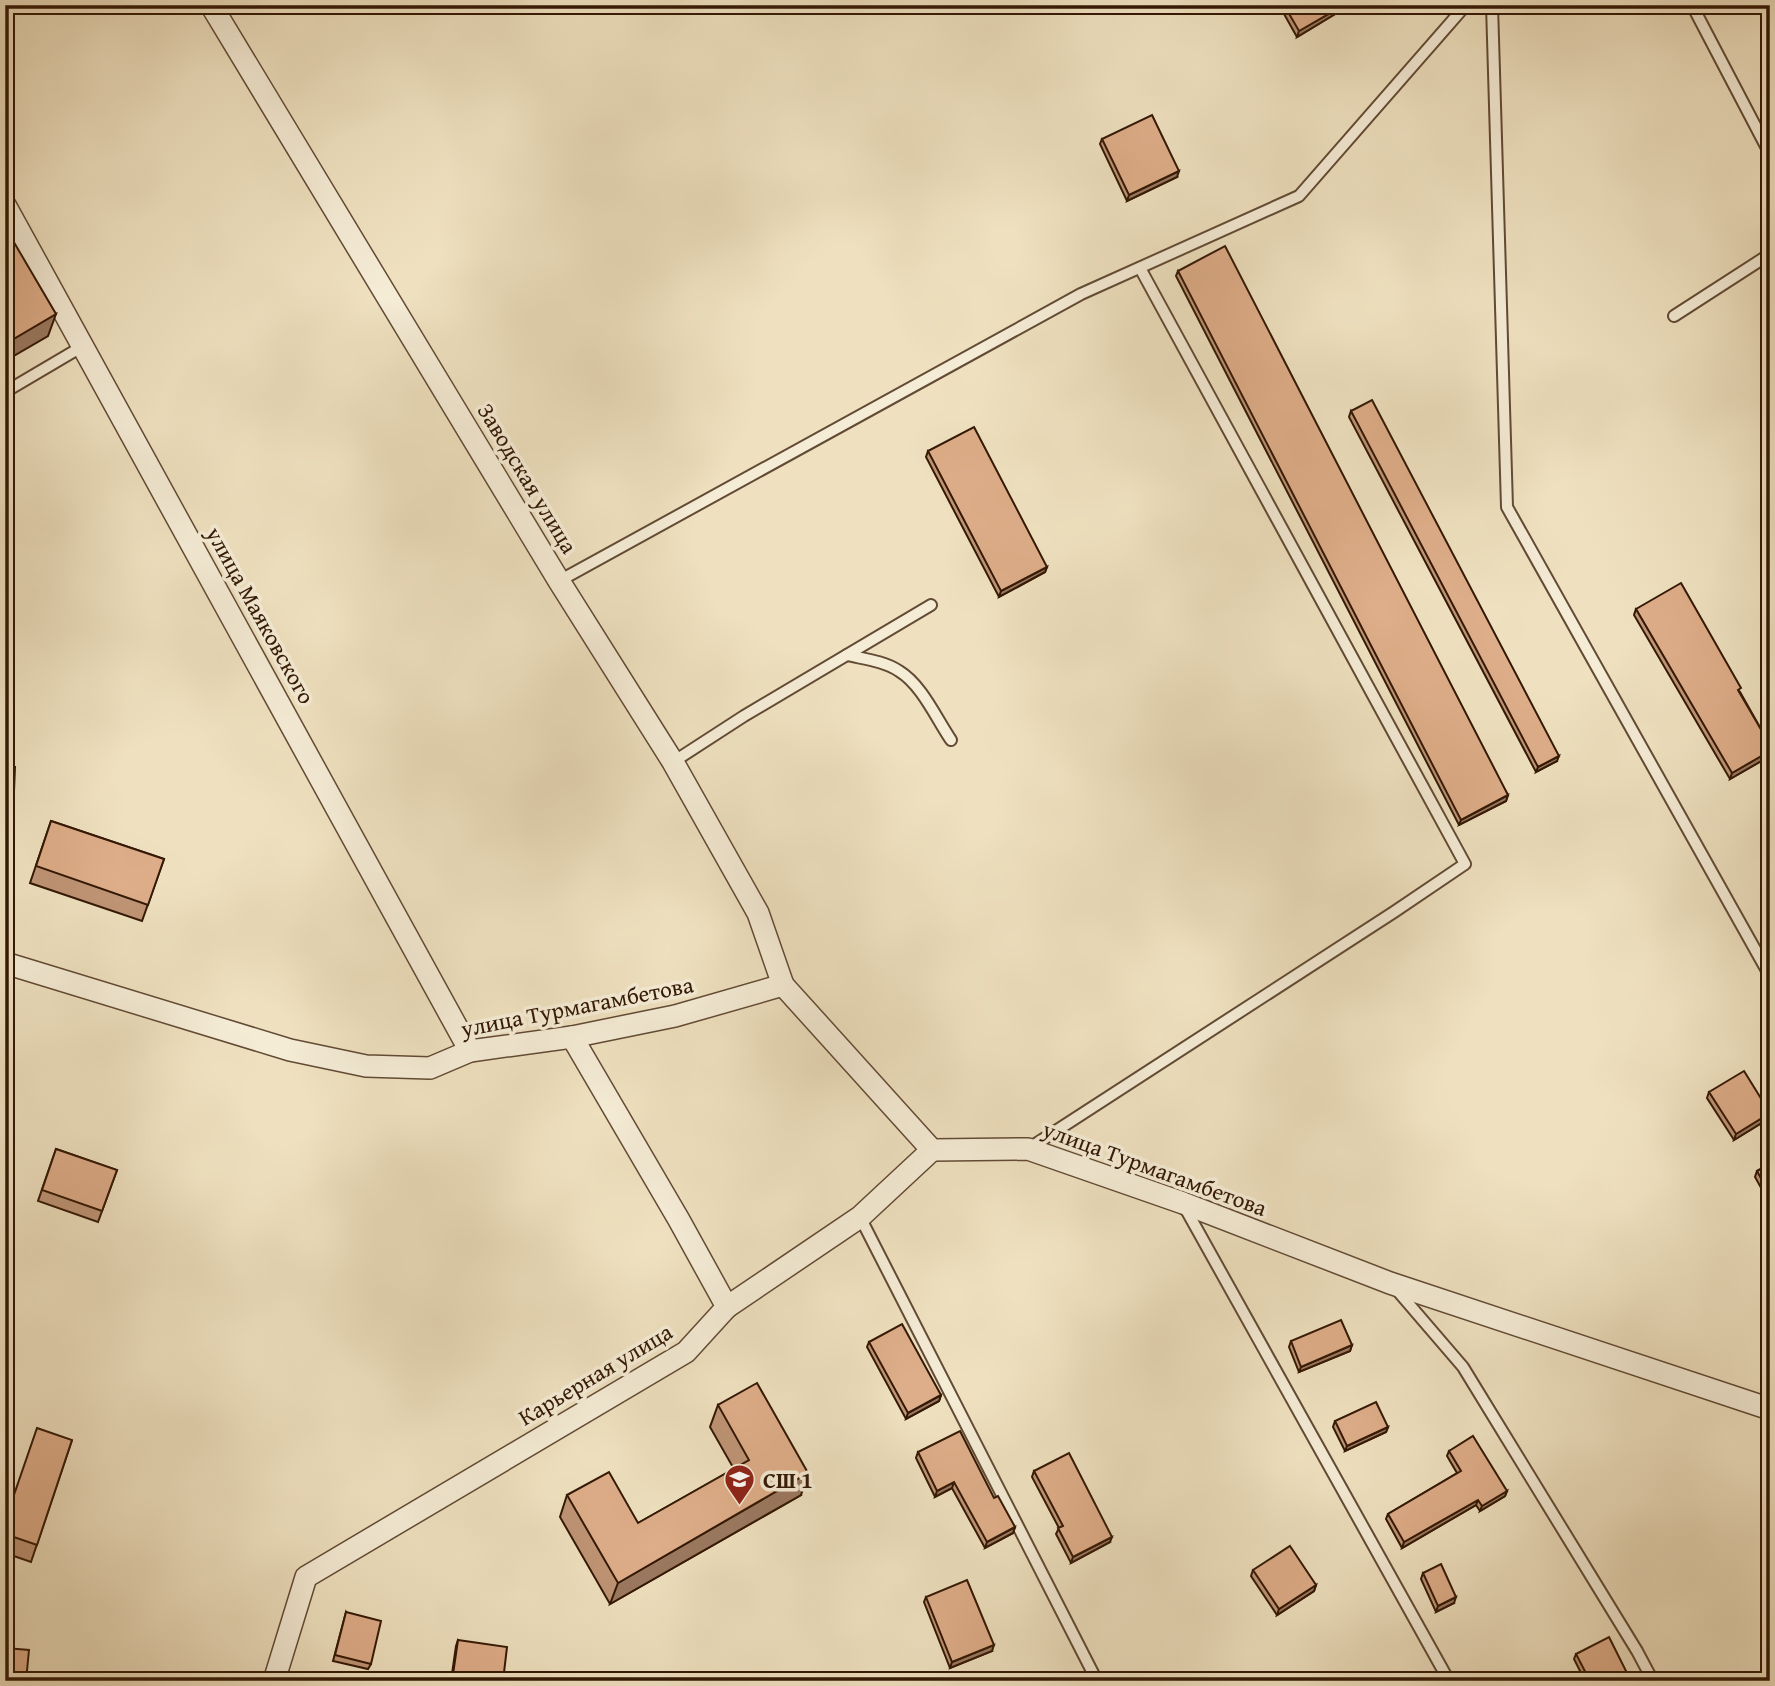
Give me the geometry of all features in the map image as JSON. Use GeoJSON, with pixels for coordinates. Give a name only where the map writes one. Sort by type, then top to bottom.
{"type":"FeatureCollection","features":[{"type":"Feature","properties":{"kind":"street","name":"Заводская улица"},"geometry":{"type":"LineString","coordinates":[[211,5],[559,581],[673,762],[758,913],[783,985]]}},
{"type":"Feature","properties":{"kind":"street","name":"улица Маяковского"},"geometry":{"type":"LineString","coordinates":[[5,205],[470,1051]]}},
{"type":"Feature","properties":{"kind":"street","name":"улица Турмагамбетова"},"geometry":{"type":"LineString","coordinates":[[5,963],[290,1050],[366,1066],[430,1068],[470,1051],[572,1037],[675,1016],[783,985]]}},
{"type":"Feature","properties":{"kind":"street"},"geometry":{"type":"LineString","coordinates":[[783,985],[932,1150]]}},
{"type":"Feature","properties":{"kind":"street"},"geometry":{"type":"LineString","coordinates":[[572,1037],[727,1307]]}},
{"type":"Feature","properties":{"kind":"street","name":"улица Турмагамбетова"},"geometry":{"type":"LineString","coordinates":[[932,1150],[1028,1149],[1183,1203],[1391,1283],[1770,1409]]}},
{"type":"Feature","properties":{"kind":"street","name":"Карьерная улица"},"geometry":{"type":"LineString","coordinates":[[274,1681],[306,1577],[686,1352],[727,1307],[860,1217],[932,1150]]}},
{"type":"Feature","properties":{"kind":"lane"},"geometry":{"type":"LineString","coordinates":[[559,581],[1081,294],[1299,196],[1466,5]]}},
{"type":"Feature","properties":{"kind":"lane"},"geometry":{"type":"LineString","coordinates":[[1492,5],[1507,507],[1770,976]]}},
{"type":"Feature","properties":{"kind":"lane"},"geometry":{"type":"LineString","coordinates":[[1692,5],[1770,154]]}},
{"type":"Feature","properties":{"kind":"lane"},"geometry":{"type":"LineString","coordinates":[[1674,316],[1770,254]]}},
{"type":"Feature","properties":{"kind":"lane"},"geometry":{"type":"LineString","coordinates":[[1028,1149],[1465,864],[1140,268]]}},
{"type":"Feature","properties":{"kind":"lane"},"geometry":{"type":"LineString","coordinates":[[5,392],[83,346]]}},
{"type":"Feature","properties":{"kind":"lane"},"geometry":{"type":"LineString","coordinates":[[673,762],[744,716],[931,605]]}},
{"type":"Feature","properties":{"kind":"lane"},"geometry":{"type":"LineString","coordinates":[[847,655],[882,663],[899,671],[914,684],[951,740]]}},
{"type":"Feature","properties":{"kind":"lane"},"geometry":{"type":"LineString","coordinates":[[1183,1203],[1449,1681]]}},
{"type":"Feature","properties":{"kind":"lane"},"geometry":{"type":"LineString","coordinates":[[860,1217],[1097,1681]]}},
{"type":"Feature","properties":{"kind":"lane"},"geometry":{"type":"LineString","coordinates":[[1391,1283],[1463,1367],[1623,1627],[1653,1681]]}},
{"type":"Feature","properties":{"kind":"building"},"geometry":{"type":"Polygon","coordinates":[[[1284,5],[1335,5],[1337,9],[1299,31],[1284,5]]]}},
{"type":"Feature","properties":{"kind":"building"},"geometry":{"type":"Polygon","coordinates":[[[1152,115],[1179,171],[1129,195],[1102,139],[1152,115]]]}},
{"type":"Feature","properties":{"kind":"building"},"geometry":{"type":"Polygon","coordinates":[[[5,227],[56,314],[5,344],[5,227]]]}},
{"type":"Feature","properties":{"kind":"building"},"geometry":{"type":"Polygon","coordinates":[[[1225,246],[1508,795],[1461,820],[1178,271],[1225,246]]]}},
{"type":"Feature","properties":{"kind":"building"},"geometry":{"type":"Polygon","coordinates":[[[1372,400],[1559,756],[1538,767],[1351,411],[1372,400]]]}},
{"type":"Feature","properties":{"kind":"building"},"geometry":{"type":"Polygon","coordinates":[[[974,427],[1047,567],[1001,591],[928,451],[974,427]]]}},
{"type":"Feature","properties":{"kind":"building"},"geometry":{"type":"Polygon","coordinates":[[[1681,583],[1770,745],[1770,751],[1732,773],[1636,609],[1681,583]]]}},
{"type":"Feature","properties":{"kind":"building"},"geometry":{"type":"Polygon","coordinates":[[[5,767],[15,767],[12,839],[5,839],[5,767]]]}},
{"type":"Feature","properties":{"kind":"building"},"geometry":{"type":"Polygon","coordinates":[[[51,821],[164,859],[148,905],[36,866],[51,821]]]}},
{"type":"Feature","properties":{"kind":"building"},"geometry":{"type":"Polygon","coordinates":[[[1744,1071],[1770,1113],[1736,1134],[1709,1092],[1744,1071]]]}},
{"type":"Feature","properties":{"kind":"building"},"geometry":{"type":"Polygon","coordinates":[[[56,1149],[117,1170],[102,1211],[42,1190],[56,1149]]]}},
{"type":"Feature","properties":{"kind":"building"},"geometry":{"type":"Polygon","coordinates":[[[1770,1164],[1770,1195],[1757,1171],[1770,1164]]]}},
{"type":"Feature","properties":{"kind":"building"},"geometry":{"type":"Polygon","coordinates":[[[1341,1320],[1352,1345],[1301,1367],[1291,1341],[1341,1320]]]}},
{"type":"Feature","properties":{"kind":"building"},"geometry":{"type":"Polygon","coordinates":[[[902,1324],[941,1395],[908,1413],[869,1342],[902,1324]]]}},
{"type":"Feature","properties":{"kind":"building","name":"СШ 1"},"geometry":{"type":"Polygon","coordinates":[[[757,1383],[808,1473],[618,1583],[567,1495],[609,1472],[638,1523],[749,1460],[718,1405],[757,1383]]]}},
{"type":"Feature","properties":{"kind":"building"},"geometry":{"type":"Polygon","coordinates":[[[1376,1402],[1388,1427],[1347,1446],[1335,1421],[1376,1402]]]}},
{"type":"Feature","properties":{"kind":"building"},"geometry":{"type":"Polygon","coordinates":[[[37,1428],[72,1440],[37,1545],[5,1534],[5,1521],[37,1428]]]}},
{"type":"Feature","properties":{"kind":"building"},"geometry":{"type":"Polygon","coordinates":[[[960,1431],[994,1498],[998,1496],[1015,1527],[987,1542],[954,1482],[937,1491],[918,1452],[960,1431]]]}},
{"type":"Feature","properties":{"kind":"building"},"geometry":{"type":"Polygon","coordinates":[[[1473,1436],[1507,1491],[1482,1506],[1478,1500],[1404,1542],[1388,1514],[1461,1471],[1449,1451],[1473,1436]]]}},
{"type":"Feature","properties":{"kind":"building"},"geometry":{"type":"Polygon","coordinates":[[[1069,1453],[1112,1537],[1073,1557],[1058,1528],[1063,1526],[1034,1471],[1069,1453]]]}},
{"type":"Feature","properties":{"kind":"building"},"geometry":{"type":"Polygon","coordinates":[[[1290,1546],[1316,1585],[1279,1609],[1253,1570],[1290,1546]]]}},
{"type":"Feature","properties":{"kind":"building"},"geometry":{"type":"Polygon","coordinates":[[[1441,1564],[1456,1597],[1438,1606],[1423,1573],[1441,1564]]]}},
{"type":"Feature","properties":{"kind":"building"},"geometry":{"type":"Polygon","coordinates":[[[967,1580],[994,1645],[952,1662],[926,1597],[967,1580]]]}},
{"type":"Feature","properties":{"kind":"building"},"geometry":{"type":"Polygon","coordinates":[[[346,1612],[381,1621],[371,1664],[335,1655],[346,1612]]]}},
{"type":"Feature","properties":{"kind":"building"},"geometry":{"type":"Polygon","coordinates":[[[1609,1637],[1631,1681],[1590,1681],[1576,1654],[1609,1637]]]}},
{"type":"Feature","properties":{"kind":"building"},"geometry":{"type":"Polygon","coordinates":[[[458,1640],[507,1647],[503,1681],[452,1681],[458,1640]]]}},
{"type":"Feature","properties":{"kind":"building"},"geometry":{"type":"Polygon","coordinates":[[[5,1648],[29,1650],[26,1681],[5,1681],[5,1648]]]}},
{"type":"Feature","properties":{"kind":"place","name":"СШ 1"},"geometry":{"type":"Point","coordinates":[740,1506]}}]}
